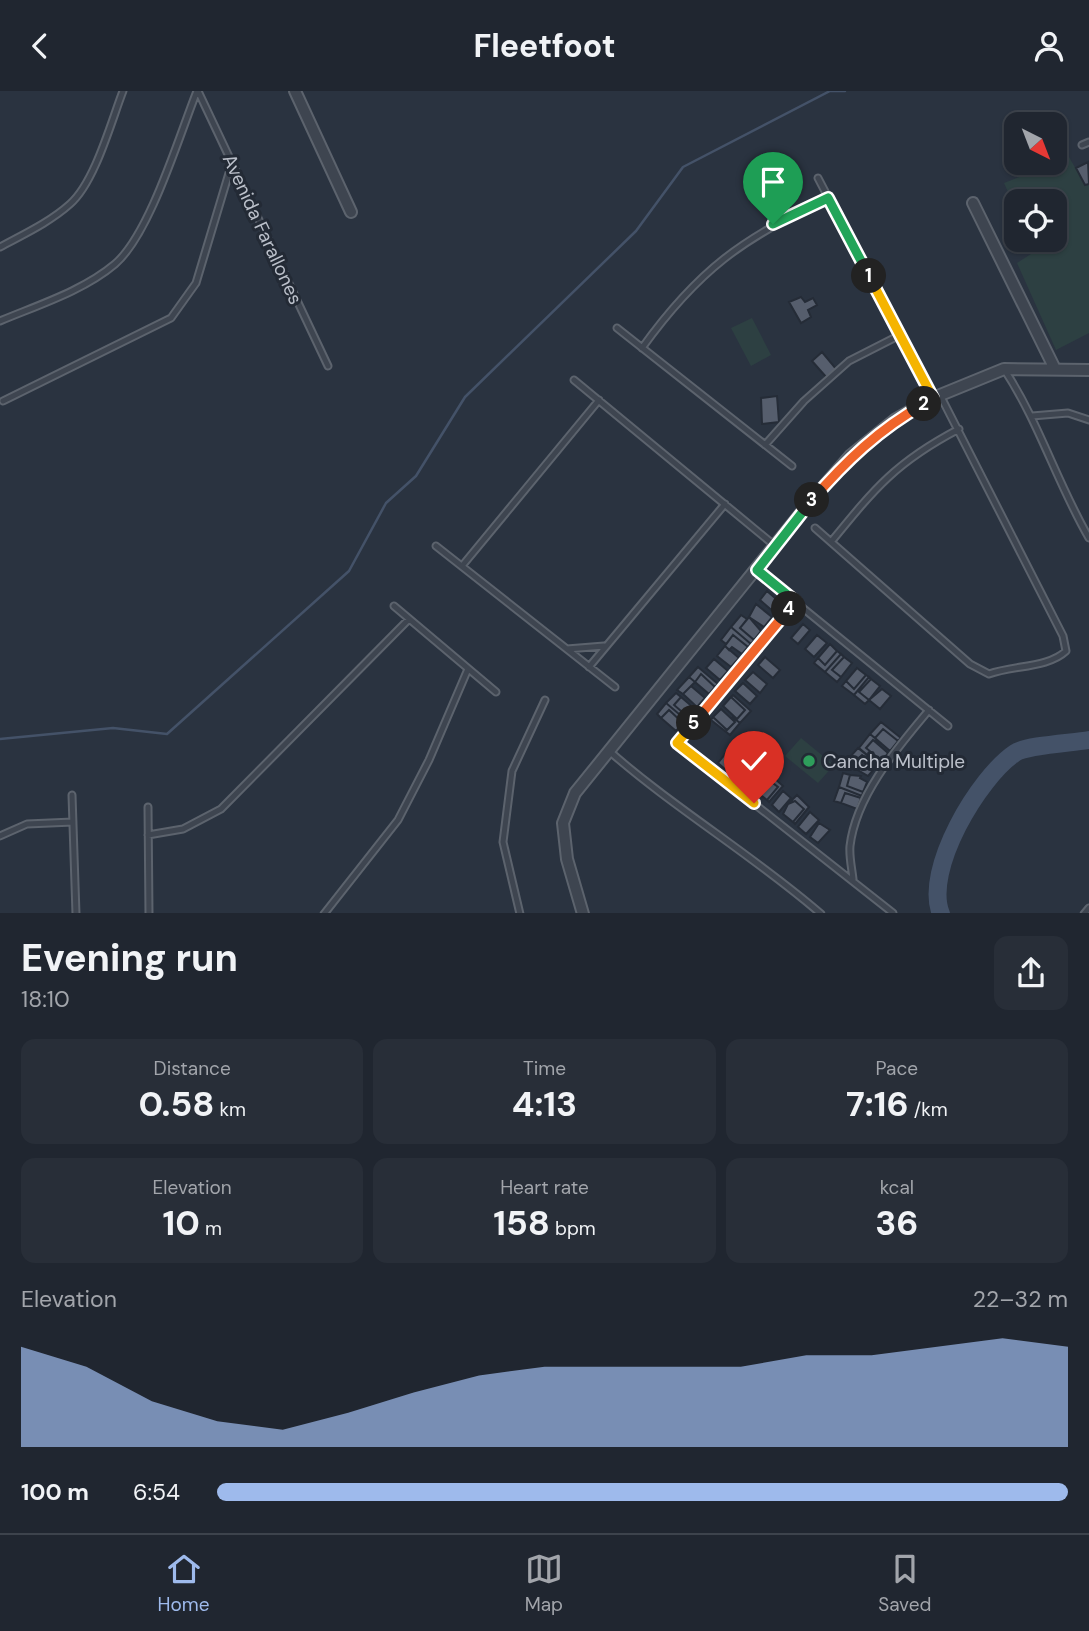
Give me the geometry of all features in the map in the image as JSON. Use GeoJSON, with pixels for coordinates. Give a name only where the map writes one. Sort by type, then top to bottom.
{"type":"FeatureCollection","features":[{"type":"Feature","properties":{"kind":"street"},"geometry":{"type":"LineString","coordinates":[[295,91],[351,212]]}},
{"type":"Feature","properties":{"kind":"street"},"geometry":{"type":"LineString","coordinates":[[973,204],[1055,369]]}},
{"type":"Feature","properties":{"kind":"street"},"geometry":{"type":"LineString","coordinates":[[583,913],[567,859],[563,824],[575,793],[850,456],[896,419],[937,397],[1004,369],[1089,370]]}},
{"type":"Feature","properties":{"kind":"lane"},"geometry":{"type":"LineString","coordinates":[[0,247],[41,225],[72,203],[91,172],[123,91]]}},
{"type":"Feature","properties":{"kind":"lane"},"geometry":{"type":"LineString","coordinates":[[0,321],[80,286],[115,264],[136,240],[197,91]]}},
{"type":"Feature","properties":{"kind":"lane","name":"Avenida Farallones"},"geometry":{"type":"LineString","coordinates":[[197,91],[328,366]]}},
{"type":"Feature","properties":{"kind":"lane"},"geometry":{"type":"LineString","coordinates":[[1082,145],[1089,142]]}},
{"type":"Feature","properties":{"kind":"lane"},"geometry":{"type":"LineString","coordinates":[[3,401],[171,318],[195,283],[232,163]]}},
{"type":"Feature","properties":{"kind":"lane"},"geometry":{"type":"LineString","coordinates":[[815,529],[970,664],[989,674],[1010,666],[1056,660],[1066,651],[1063,636],[959,429],[900,335],[818,178]]}},
{"type":"Feature","properties":{"kind":"lane"},"geometry":{"type":"LineString","coordinates":[[642,348],[669,310],[718,261],[773,224],[828,198]]}},
{"type":"Feature","properties":{"kind":"lane"},"geometry":{"type":"LineString","coordinates":[[617,328],[792,466]]}},
{"type":"Feature","properties":{"kind":"lane"},"geometry":{"type":"LineString","coordinates":[[765,445],[804,401],[849,361],[900,335]]}},
{"type":"Feature","properties":{"kind":"lane"},"geometry":{"type":"LineString","coordinates":[[1004,369],[1032,416],[1064,495],[1089,538]]}},
{"type":"Feature","properties":{"kind":"lane"},"geometry":{"type":"LineString","coordinates":[[574,380],[776,546]]}},
{"type":"Feature","properties":{"kind":"lane"},"geometry":{"type":"LineString","coordinates":[[462,566],[598,400]]}},
{"type":"Feature","properties":{"kind":"lane"},"geometry":{"type":"LineString","coordinates":[[1032,416],[1068,413],[1089,420]]}},
{"type":"Feature","properties":{"kind":"lane"},"geometry":{"type":"LineString","coordinates":[[831,542],[882,479],[922,448],[959,429]]}},
{"type":"Feature","properties":{"kind":"lane"},"geometry":{"type":"LineString","coordinates":[[589,667],[725,504]]}},
{"type":"Feature","properties":{"kind":"lane"},"geometry":{"type":"LineString","coordinates":[[436,546],[615,687]]}},
{"type":"Feature","properties":{"kind":"lane"},"geometry":{"type":"LineString","coordinates":[[757,570],[948,726]]}},
{"type":"Feature","properties":{"kind":"lane"},"geometry":{"type":"LineString","coordinates":[[795,601],[677,743],[893,913]]}},
{"type":"Feature","properties":{"kind":"lane"},"geometry":{"type":"LineString","coordinates":[[394,606],[496,692]]}},
{"type":"Feature","properties":{"kind":"lane"},"geometry":{"type":"LineString","coordinates":[[148,835],[183,829],[221,809],[409,619]]}},
{"type":"Feature","properties":{"kind":"lane"},"geometry":{"type":"LineString","coordinates":[[567,649],[604,646]]}},
{"type":"Feature","properties":{"kind":"lane"},"geometry":{"type":"LineString","coordinates":[[324,913],[398,820],[429,760],[468,669]]}},
{"type":"Feature","properties":{"kind":"lane"},"geometry":{"type":"LineString","coordinates":[[520,913],[503,842],[512,771],[545,700]]}},
{"type":"Feature","properties":{"kind":"lane"},"geometry":{"type":"LineString","coordinates":[[853,879],[850,846],[866,799],[886,761],[929,710]]}},
{"type":"Feature","properties":{"kind":"lane"},"geometry":{"type":"LineString","coordinates":[[608,750],[647,784],[714,830],[821,913]]}},
{"type":"Feature","properties":{"kind":"lane"},"geometry":{"type":"LineString","coordinates":[[72,795],[76,913]]}},
{"type":"Feature","properties":{"kind":"lane"},"geometry":{"type":"LineString","coordinates":[[148,807],[149,913]]}},
{"type":"Feature","properties":{"kind":"lane"},"geometry":{"type":"LineString","coordinates":[[0,836],[27,824],[74,822]]}},
{"type":"Feature","properties":{"kind":"lane"},"geometry":{"type":"LineString","coordinates":[[1084,913],[1089,908]]}},
{"type":"Feature","properties":{"kind":"shaded area"},"geometry":{"type":"Polygon","coordinates":[[[1068,157],[1085,185],[1089,184],[1089,333],[1056,350],[1017,263],[1034,252],[1067,252],[1067,189],[1007,189],[1004,183],[1024,175],[1068,175],[1068,157]]]}},
{"type":"Feature","properties":{"kind":"shaded area"},"geometry":{"type":"Polygon","coordinates":[[[752,318],[771,355],[751,366],[731,328],[752,318]]]}},
{"type":"Feature","properties":{"kind":"shaded area","name":"Cancha Multiple"},"geometry":{"type":"Polygon","coordinates":[[[801,738],[834,765],[818,783],[785,756],[801,738]]]}},
{"type":"Feature","properties":{"kind":"building"},"geometry":{"type":"Polygon","coordinates":[[[1088,162],[1089,184],[1085,185],[1076,168],[1088,162]]]}},
{"type":"Feature","properties":{"kind":"building"},"geometry":{"type":"Polygon","coordinates":[[[801,297],[805,302],[813,298],[817,305],[808,310],[811,317],[801,323],[789,302],[801,297]]]}},
{"type":"Feature","properties":{"kind":"building"},"geometry":{"type":"Polygon","coordinates":[[[822,352],[837,370],[827,378],[812,361],[822,352]]]}},
{"type":"Feature","properties":{"kind":"building"},"geometry":{"type":"Polygon","coordinates":[[[777,396],[779,422],[762,424],[761,398],[777,396]]]}},
{"type":"Feature","properties":{"kind":"building"},"geometry":{"type":"Polygon","coordinates":[[[767,591],[783,605],[776,614],[760,600],[767,591]]]}},
{"type":"Feature","properties":{"kind":"building"},"geometry":{"type":"Polygon","coordinates":[[[756,604],[772,617],[764,627],[749,617],[756,604]]]}},
{"type":"Feature","properties":{"kind":"building"},"geometry":{"type":"Polygon","coordinates":[[[741,615],[747,619],[740,628],[754,640],[751,644],[731,627],[741,615]]]}},
{"type":"Feature","properties":{"kind":"building"},"geometry":{"type":"Polygon","coordinates":[[[749,617],[761,631],[754,640],[740,628],[749,617]]]}},
{"type":"Feature","properties":{"kind":"building"},"geometry":{"type":"Polygon","coordinates":[[[803,624],[810,630],[798,644],[791,638],[803,624]]]}},
{"type":"Feature","properties":{"kind":"building"},"geometry":{"type":"Polygon","coordinates":[[[731,627],[751,644],[748,647],[733,635],[726,644],[721,640],[731,627]]]}},
{"type":"Feature","properties":{"kind":"building"},"geometry":{"type":"Polygon","coordinates":[[[733,635],[748,647],[742,654],[725,646],[733,635]]]}},
{"type":"Feature","properties":{"kind":"building"},"geometry":{"type":"Polygon","coordinates":[[[817,635],[827,643],[814,657],[805,649],[817,635]]]}},
{"type":"Feature","properties":{"kind":"building"},"geometry":{"type":"Polygon","coordinates":[[[830,644],[837,651],[825,665],[818,658],[830,644]]]}},
{"type":"Feature","properties":{"kind":"building"},"geometry":{"type":"Polygon","coordinates":[[[725,646],[739,658],[731,667],[717,656],[725,646]]]}},
{"type":"Feature","properties":{"kind":"building"},"geometry":{"type":"Polygon","coordinates":[[[837,651],[841,654],[825,672],[814,663],[818,658],[825,665],[837,651]]]}},
{"type":"Feature","properties":{"kind":"building"},"geometry":{"type":"Polygon","coordinates":[[[841,654],[844,657],[832,670],[841,677],[837,682],[825,672],[841,654]]]}},
{"type":"Feature","properties":{"kind":"building"},"geometry":{"type":"Polygon","coordinates":[[[765,657],[780,670],[773,678],[758,665],[765,657]]]}},
{"type":"Feature","properties":{"kind":"building"},"geometry":{"type":"Polygon","coordinates":[[[844,657],[852,663],[841,677],[832,670],[844,657]]]}},
{"type":"Feature","properties":{"kind":"building"},"geometry":{"type":"Polygon","coordinates":[[[714,659],[728,671],[720,680],[706,668],[714,659]]]}},
{"type":"Feature","properties":{"kind":"building"},"geometry":{"type":"Polygon","coordinates":[[[698,667],[718,684],[715,687],[701,674],[695,682],[689,677],[698,667]]]}},
{"type":"Feature","properties":{"kind":"building"},"geometry":{"type":"Polygon","coordinates":[[[857,668],[866,675],[854,689],[846,681],[857,668]]]}},
{"type":"Feature","properties":{"kind":"building"},"geometry":{"type":"Polygon","coordinates":[[[753,672],[767,684],[760,693],[745,680],[753,672]]]}},
{"type":"Feature","properties":{"kind":"building"},"geometry":{"type":"Polygon","coordinates":[[[701,674],[715,687],[709,694],[695,682],[701,674]]]}},
{"type":"Feature","properties":{"kind":"building"},"geometry":{"type":"Polygon","coordinates":[[[866,675],[869,677],[854,695],[842,686],[846,681],[854,689],[866,675]]]}},
{"type":"Feature","properties":{"kind":"building"},"geometry":{"type":"Polygon","coordinates":[[[689,677],[695,682],[683,694],[677,690],[689,677]]]}},
{"type":"Feature","properties":{"kind":"building"},"geometry":{"type":"Polygon","coordinates":[[[869,677],[871,679],[859,692],[869,700],[865,704],[854,695],[869,677]]]}},
{"type":"Feature","properties":{"kind":"building"},"geometry":{"type":"Polygon","coordinates":[[[871,679],[880,686],[869,700],[859,692],[871,679]]]}},
{"type":"Feature","properties":{"kind":"building"},"geometry":{"type":"Polygon","coordinates":[[[743,683],[757,696],[750,704],[735,691],[743,683]]]}},
{"type":"Feature","properties":{"kind":"building"},"geometry":{"type":"Polygon","coordinates":[[[691,686],[705,698],[697,707],[683,694],[691,686]]]}},
{"type":"Feature","properties":{"kind":"building"},"geometry":{"type":"Polygon","coordinates":[[[882,689],[891,696],[880,709],[869,700],[882,689]]]}},
{"type":"Feature","properties":{"kind":"building"},"geometry":{"type":"Polygon","coordinates":[[[676,693],[681,697],[674,705],[688,717],[686,720],[666,703],[676,693]]]}},
{"type":"Feature","properties":{"kind":"building"},"geometry":{"type":"Polygon","coordinates":[[[733,695],[751,711],[740,723],[732,717],[737,719],[745,710],[731,697],[733,695]]]}},
{"type":"Feature","properties":{"kind":"building"},"geometry":{"type":"Polygon","coordinates":[[[681,697],[695,709],[688,717],[674,705],[681,697]]]}},
{"type":"Feature","properties":{"kind":"building"},"geometry":{"type":"Polygon","coordinates":[[[731,697],[745,710],[737,719],[723,706],[731,697]]]}},
{"type":"Feature","properties":{"kind":"building"},"geometry":{"type":"Polygon","coordinates":[[[666,703],[686,720],[683,723],[669,710],[661,718],[657,714],[666,703]]]}},
{"type":"Feature","properties":{"kind":"building"},"geometry":{"type":"Polygon","coordinates":[[[721,709],[735,722],[727,730],[713,717],[721,709]]]}},
{"type":"Feature","properties":{"kind":"building"},"geometry":{"type":"Polygon","coordinates":[[[669,710],[683,723],[676,731],[661,718],[669,710]]]}},
{"type":"Feature","properties":{"kind":"building"},"geometry":{"type":"Polygon","coordinates":[[[713,717],[727,730],[735,722],[732,717],[740,723],[730,735],[711,720],[713,717]]]}},
{"type":"Feature","properties":{"kind":"building"},"geometry":{"type":"Polygon","coordinates":[[[881,722],[901,738],[898,741],[883,729],[875,738],[870,734],[881,722]]]}},
{"type":"Feature","properties":{"kind":"building"},"geometry":{"type":"Polygon","coordinates":[[[883,729],[898,741],[890,751],[875,738],[883,729]]]}},
{"type":"Feature","properties":{"kind":"building"},"geometry":{"type":"Polygon","coordinates":[[[870,734],[882,744],[873,740],[866,748],[882,761],[878,764],[859,748],[870,734]]]}},
{"type":"Feature","properties":{"kind":"building"},"geometry":{"type":"Polygon","coordinates":[[[873,740],[888,753],[882,761],[866,748],[873,740]]]}},
{"type":"Feature","properties":{"kind":"building"},"geometry":{"type":"Polygon","coordinates":[[[730,748],[738,755],[737,760],[726,770],[718,763],[730,748]]]}},
{"type":"Feature","properties":{"kind":"building"},"geometry":{"type":"Polygon","coordinates":[[[858,748],[878,764],[876,767],[862,755],[853,764],[848,759],[858,748]]]}},
{"type":"Feature","properties":{"kind":"building"},"geometry":{"type":"Polygon","coordinates":[[[744,752],[756,763],[741,781],[739,778],[750,764],[743,758],[739,762],[737,760],[744,752]]]}},
{"type":"Feature","properties":{"kind":"building"},"geometry":{"type":"Polygon","coordinates":[[[862,755],[876,767],[868,776],[851,766],[862,755]]]}},
{"type":"Feature","properties":{"kind":"building"},"geometry":{"type":"Polygon","coordinates":[[[743,758],[750,764],[739,778],[731,773],[735,767],[733,765],[743,758]]]}},
{"type":"Feature","properties":{"kind":"building"},"geometry":{"type":"Polygon","coordinates":[[[756,763],[772,776],[765,784],[767,778],[757,770],[745,784],[741,781],[756,763]]]}},
{"type":"Feature","properties":{"kind":"building"},"geometry":{"type":"Polygon","coordinates":[[[757,770],[767,778],[755,791],[745,784],[757,770]]]}},
{"type":"Feature","properties":{"kind":"building"},"geometry":{"type":"Polygon","coordinates":[[[843,773],[850,775],[847,786],[863,792],[862,796],[839,787],[843,773]]]}},
{"type":"Feature","properties":{"kind":"building"},"geometry":{"type":"Polygon","coordinates":[[[850,775],[861,776],[860,778],[867,782],[863,792],[847,786],[850,775]]]}},
{"type":"Feature","properties":{"kind":"building"},"geometry":{"type":"Polygon","coordinates":[[[772,776],[783,786],[769,802],[767,800],[778,787],[770,781],[765,784],[772,776]]]}},
{"type":"Feature","properties":{"kind":"building"},"geometry":{"type":"Polygon","coordinates":[[[770,781],[778,787],[767,800],[758,793],[770,781]]]}},
{"type":"Feature","properties":{"kind":"building"},"geometry":{"type":"Polygon","coordinates":[[[839,787],[862,796],[861,798],[845,793],[841,803],[834,801],[839,787]]]}},
{"type":"Feature","properties":{"kind":"building"},"geometry":{"type":"Polygon","coordinates":[[[783,791],[791,798],[779,812],[772,805],[783,791]]]}},
{"type":"Feature","properties":{"kind":"building"},"geometry":{"type":"Polygon","coordinates":[[[845,793],[861,798],[857,809],[841,803],[845,793]]]}},
{"type":"Feature","properties":{"kind":"building"},"geometry":{"type":"Polygon","coordinates":[[[797,795],[809,807],[795,824],[793,822],[804,809],[795,801],[788,804],[797,795]]]}},
{"type":"Feature","properties":{"kind":"building"},"geometry":{"type":"Polygon","coordinates":[[[795,801],[804,809],[793,822],[783,814],[788,804],[795,801]]]}},
{"type":"Feature","properties":{"kind":"building"},"geometry":{"type":"Polygon","coordinates":[[[810,812],[819,820],[806,834],[798,827],[810,812]]]}},
{"type":"Feature","properties":{"kind":"building"},"geometry":{"type":"Polygon","coordinates":[[[819,823],[830,830],[818,843],[810,837],[819,823]]]}},
{"type":"Feature","properties":{"kind":"waterway"},"geometry":{"type":"LineString","coordinates":[[0,739],[113,728],[167,734],[349,571],[386,503],[416,476],[465,397],[636,231],[683,167],[830,91],[845,91]]}},
{"type":"Feature","properties":{"kind":"waterway"},"geometry":{"type":"LineString","coordinates":[[941,913],[938,895],[940,874],[947,850],[971,803],[986,782],[1001,765],[1021,750],[1089,740]]}},
{"type":"Feature","properties":{"kind":"place","name":"Cancha Multiple"},"geometry":{"type":"Point","coordinates":[809,761]}},
{"type":"Feature","properties":{"kind":"route"},"geometry":{"type":"LineString","coordinates":[[754,803],[677,743],[795,601],[757,570],[850,456],[896,419],[933,398],[828,198],[773,224]]}}]}
